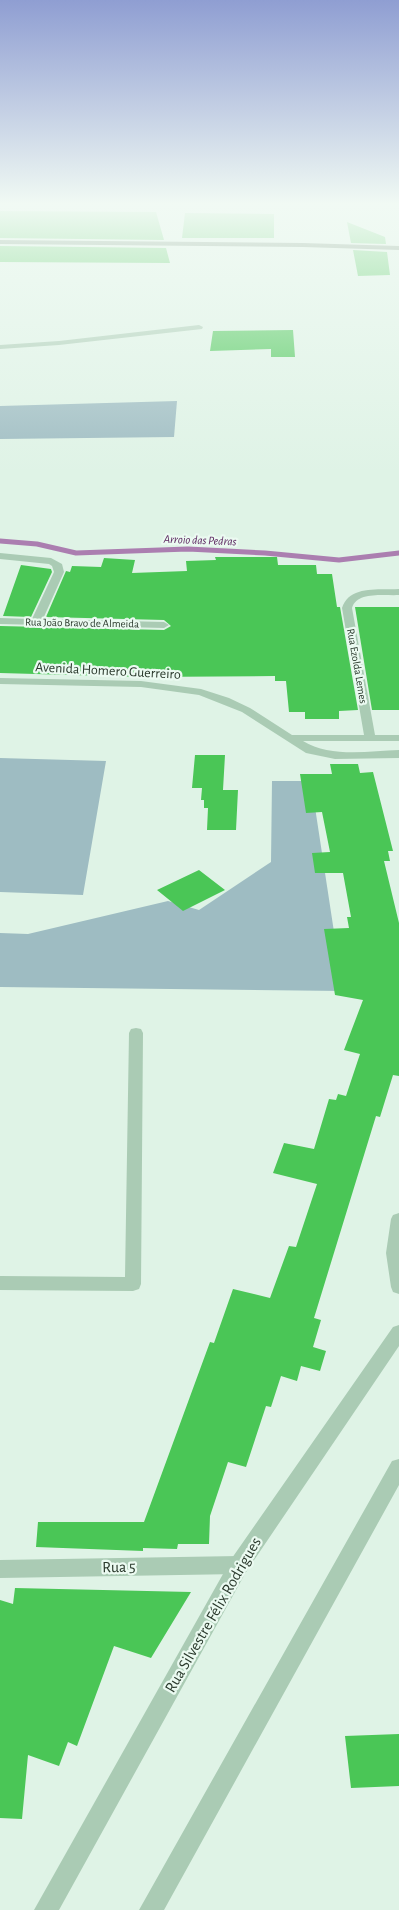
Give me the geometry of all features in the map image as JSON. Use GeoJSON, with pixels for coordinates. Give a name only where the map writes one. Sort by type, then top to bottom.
{"type":"FeatureCollection","features":[{"type":"Feature","properties":{"kind":"street"},"geometry":{"type":"LineString","coordinates":[[0,347],[58,343],[199,328]]}},
{"type":"Feature","properties":{"kind":"street"},"geometry":{"type":"LineString","coordinates":[[0,556],[51,561],[57,564],[59,572],[36,622]]}},
{"type":"Feature","properties":{"kind":"street","name":"Rua Ezolda Lemes"},"geometry":{"type":"LineString","coordinates":[[370,738],[347,608],[353,596],[367,593],[399,592]]}},
{"type":"Feature","properties":{"kind":"street","name":"Rua João Bravo de Almeida"},"geometry":{"type":"LineString","coordinates":[[0,621],[164,625]]}},
{"type":"Feature","properties":{"kind":"street","name":"Avenida Homero Guerreiro"},"geometry":{"type":"LineString","coordinates":[[0,681],[141,684],[201,692],[239,707],[292,738],[310,751],[321,754],[399,754]]}},
{"type":"Feature","properties":{"kind":"street"},"geometry":{"type":"LineString","coordinates":[[292,738],[399,738]]}},
{"type":"Feature","properties":{"kind":"street"},"geometry":{"type":"LineString","coordinates":[[0,1283],[133,1284],[136,1033]]}},
{"type":"Feature","properties":{"kind":"street"},"geometry":{"type":"LineString","coordinates":[[399,1219],[394,1243],[393,1264],[399,1287]]}},
{"type":"Feature","properties":{"kind":"street","name":"Rua Silvestre Félix Rodrigues"},"geometry":{"type":"LineString","coordinates":[[46,1910],[238,1565],[399,1332]]}},
{"type":"Feature","properties":{"kind":"street"},"geometry":{"type":"LineString","coordinates":[[151,1910],[399,1467]]}},
{"type":"Feature","properties":{"kind":"street","name":"Rua 5"},"geometry":{"type":"LineString","coordinates":[[0,1570],[238,1565]]}},
{"type":"Feature","properties":{"kind":"shaded area"},"geometry":{"type":"Polygon","coordinates":[[[177,401],[174,437],[0,439],[0,406],[177,401]]]}},
{"type":"Feature","properties":{"kind":"shaded area"},"geometry":{"type":"Polygon","coordinates":[[[0,758],[106,761],[83,895],[0,892],[0,758]]]}},
{"type":"Feature","properties":{"kind":"shaded area"},"geometry":{"type":"Polygon","coordinates":[[[272,781],[311,781],[343,991],[0,987],[0,933],[28,934],[168,901],[199,910],[271,862],[272,781]]]}},
{"type":"Feature","properties":{"kind":"building"},"geometry":{"type":"Polygon","coordinates":[[[293,330],[295,357],[271,357],[271,349],[210,351],[213,331],[293,330]]]}},
{"type":"Feature","properties":{"kind":"building"},"geometry":{"type":"Polygon","coordinates":[[[215,557],[277,557],[278,565],[316,565],[317,574],[332,574],[337,607],[340,607],[358,710],[339,711],[339,719],[305,719],[305,712],[289,712],[286,681],[275,681],[275,676],[142,677],[0,673],[0,626],[164,630],[171,626],[164,620],[46,617],[66,571],[70,572],[72,566],[101,567],[104,558],[135,560],[132,573],[187,571],[186,561],[216,560],[215,557]]]}},
{"type":"Feature","properties":{"kind":"building"},"geometry":{"type":"Polygon","coordinates":[[[21,565],[51,569],[52,572],[31,617],[3,616],[21,565]]]}},
{"type":"Feature","properties":{"kind":"building"},"geometry":{"type":"Polygon","coordinates":[[[355,607],[399,607],[399,710],[372,710],[355,607]]]}},
{"type":"Feature","properties":{"kind":"building"},"geometry":{"type":"Polygon","coordinates":[[[195,755],[225,755],[223,790],[238,790],[236,830],[207,830],[208,808],[204,808],[204,800],[201,800],[202,788],[192,788],[195,755]]]}},
{"type":"Feature","properties":{"kind":"building"},"geometry":{"type":"Polygon","coordinates":[[[330,764],[358,764],[360,773],[373,772],[393,851],[388,851],[390,861],[384,861],[399,923],[399,1076],[393,1075],[380,1117],[376,1116],[314,1318],[321,1320],[313,1347],[326,1351],[320,1371],[301,1366],[297,1381],[281,1376],[271,1407],[266,1406],[246,1467],[228,1462],[210,1516],[209,1544],[178,1544],[177,1549],[143,1548],[143,1551],[36,1547],[38,1522],[144,1522],[210,1342],[214,1343],[233,1289],[270,1298],[289,1246],[296,1247],[317,1184],[273,1173],[284,1143],[314,1149],[329,1099],[336,1100],[338,1094],[346,1096],[360,1054],[344,1050],[363,1000],[335,995],[324,929],[349,928],[347,917],[351,917],[343,873],[315,873],[312,853],[330,852],[322,812],[306,813],[300,774],[332,774],[330,764]]]}},
{"type":"Feature","properties":{"kind":"building"},"geometry":{"type":"Polygon","coordinates":[[[199,870],[225,890],[183,911],[157,890],[199,870]]]}},
{"type":"Feature","properties":{"kind":"building"},"geometry":{"type":"Polygon","coordinates":[[[15,1588],[191,1592],[151,1658],[114,1646],[77,1746],[68,1742],[59,1766],[28,1755],[22,1819],[0,1818],[0,1600],[13,1604],[15,1588]]]}},
{"type":"Feature","properties":{"kind":"building"},"geometry":{"type":"Polygon","coordinates":[[[399,1734],[399,1786],[351,1788],[345,1736],[399,1734]]]}},
{"type":"Feature","properties":{"kind":"waterway","name":"Arroio das Pedras"},"geometry":{"type":"LineString","coordinates":[[0,541],[37,544],[76,553],[188,549],[265,553],[339,560],[399,553]]}}]}
